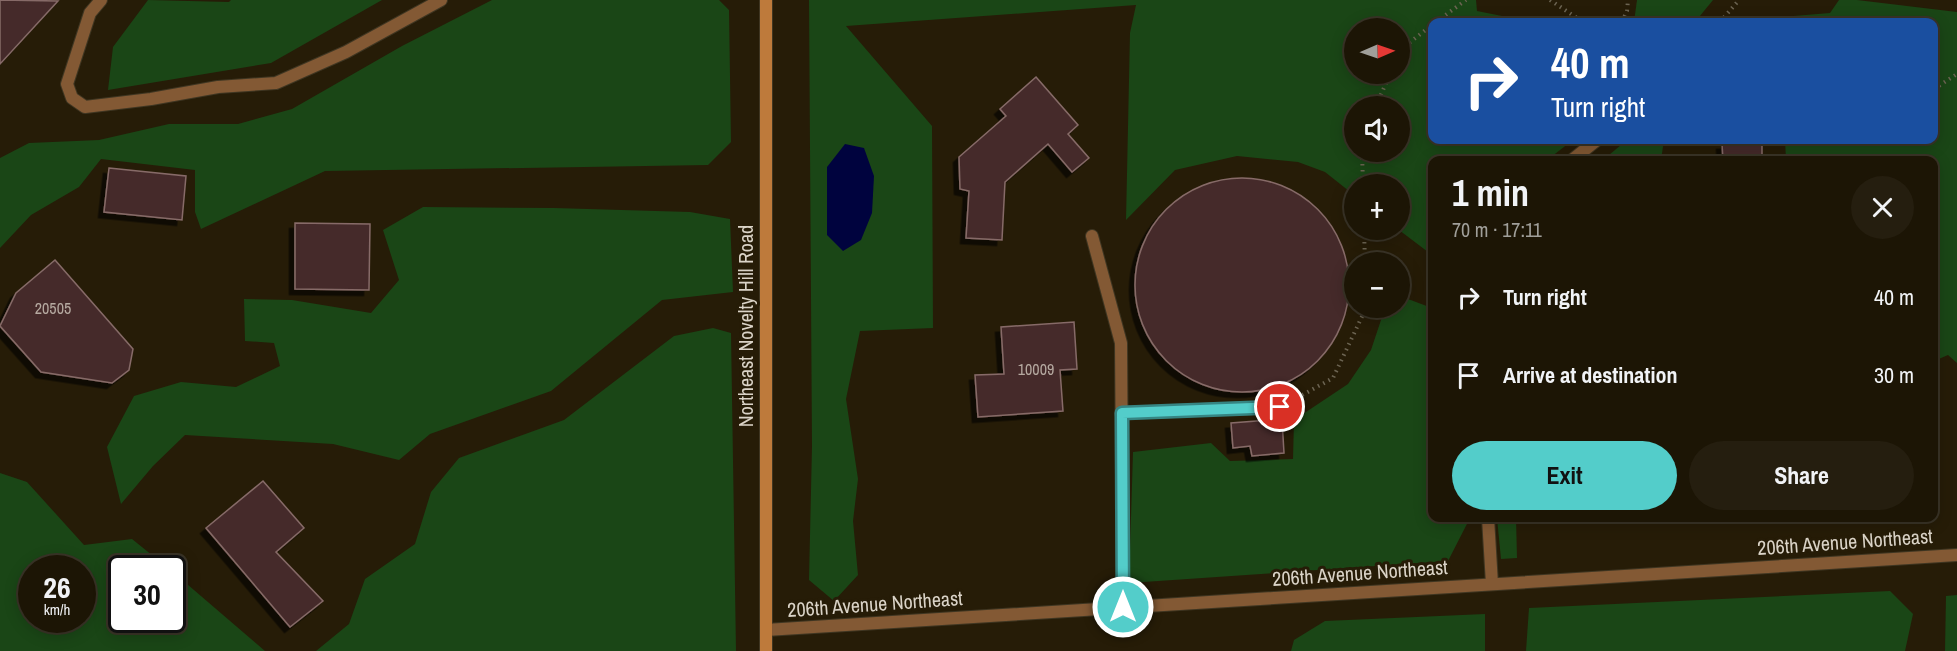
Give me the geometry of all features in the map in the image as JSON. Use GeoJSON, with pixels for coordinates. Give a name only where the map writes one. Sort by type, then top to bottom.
{"type":"FeatureCollection","features":[{"type":"Feature","properties":{"kind":"main road","name":"Northeast Novelty Hill Road"},"geometry":{"type":"LineString","coordinates":[[766,0],[766,651]]}},
{"type":"Feature","properties":{"kind":"street"},"geometry":{"type":"LineString","coordinates":[[101,0],[90,14],[67,84],[72,98],[86,107],[151,99],[218,87],[276,84],[346,52],[441,0]]}},
{"type":"Feature","properties":{"kind":"street"},"geometry":{"type":"LineString","coordinates":[[1577,156],[1593,144]]}},
{"type":"Feature","properties":{"kind":"street"},"geometry":{"type":"LineString","coordinates":[[1092,236],[1121,343],[1123,607]]}},
{"type":"Feature","properties":{"kind":"street"},"geometry":{"type":"LineString","coordinates":[[1122,413],[1280,407]]}},
{"type":"Feature","properties":{"kind":"street"},"geometry":{"type":"LineString","coordinates":[[1488,522],[1492,584]]}},
{"type":"Feature","properties":{"kind":"street","name":"206th Avenue Northeast"},"geometry":{"type":"LineString","coordinates":[[766,630],[1957,555]]}},
{"type":"Feature","properties":{"kind":"path"},"geometry":{"type":"LineString","coordinates":[[1442,18],[1466,0]]}},
{"type":"Feature","properties":{"kind":"path"},"geometry":{"type":"LineString","coordinates":[[1550,0],[1577,18]]}},
{"type":"Feature","properties":{"kind":"path"},"geometry":{"type":"LineString","coordinates":[[1624,18],[1628,0]]}},
{"type":"Feature","properties":{"kind":"path"},"geometry":{"type":"LineString","coordinates":[[1723,18],[1739,0]]}},
{"type":"Feature","properties":{"kind":"path"},"geometry":{"type":"LineString","coordinates":[[1410,42],[1428,29]]}},
{"type":"Feature","properties":{"kind":"path"},"geometry":{"type":"LineString","coordinates":[[1938,86],[1957,74]]}},
{"type":"Feature","properties":{"kind":"path"},"geometry":{"type":"LineString","coordinates":[[1280,407],[1333,378],[1361,318]]}},
{"type":"Feature","properties":{"kind":"green space"},"geometry":{"type":"Polygon","coordinates":[[[148,0],[229,2],[231,0],[382,0],[271,63],[108,90],[113,47],[148,0]]]}},
{"type":"Feature","properties":{"kind":"green space"},"geometry":{"type":"Polygon","coordinates":[[[492,0],[719,0],[729,10],[731,142],[708,165],[325,171],[201,229],[195,212],[195,170],[101,159],[79,187],[31,215],[0,248],[0,158],[29,143],[99,140],[169,124],[238,124],[292,109],[402,46],[492,0]]]}},
{"type":"Feature","properties":{"kind":"green space"},"geometry":{"type":"Polygon","coordinates":[[[809,0],[1476,0],[1477,11],[1512,18],[1428,18],[1428,144],[1568,144],[1552,156],[1428,156],[1428,252],[1410,238],[1410,174],[1344,174],[1344,187],[1325,172],[1298,162],[1237,156],[1175,170],[1126,220],[1130,33],[1136,5],[846,26],[932,126],[933,328],[860,331],[846,399],[858,479],[853,521],[858,575],[834,601],[809,580],[812,446],[809,0]]]}},
{"type":"Feature","properties":{"kind":"green space"},"geometry":{"type":"Polygon","coordinates":[[[1637,0],[1713,0],[1698,18],[1635,18],[1637,0]]]}},
{"type":"Feature","properties":{"kind":"green space"},"geometry":{"type":"Polygon","coordinates":[[[1839,0],[1857,0],[1957,12],[1957,363],[1948,355],[1938,359],[1938,156],[1786,156],[1785,144],[1938,144],[1938,18],[1768,18],[1830,13],[1839,0]]]}},
{"type":"Feature","properties":{"kind":"green space"},"geometry":{"type":"Polygon","coordinates":[[[1622,144],[1663,144],[1662,156],[1608,156],[1622,144]]]}},
{"type":"Feature","properties":{"kind":"green space"},"geometry":{"type":"Polygon","coordinates":[[[423,207],[690,212],[730,219],[733,292],[662,300],[551,391],[430,434],[399,460],[333,444],[185,435],[153,466],[121,504],[107,447],[134,396],[181,382],[236,387],[280,366],[274,343],[245,341],[244,299],[292,300],[371,313],[399,280],[383,230],[423,207]]]}},
{"type":"Feature","properties":{"kind":"green space"},"geometry":{"type":"Polygon","coordinates":[[[1410,300],[1428,306],[1428,522],[1468,522],[1448,561],[1129,583],[1133,452],[1211,443],[1230,461],[1293,459],[1294,420],[1348,384],[1371,350],[1382,318],[1410,318],[1410,300]]]}},
{"type":"Feature","properties":{"kind":"green space"},"geometry":{"type":"Polygon","coordinates":[[[713,328],[731,333],[736,651],[316,651],[349,624],[365,579],[415,544],[431,492],[459,458],[564,420],[674,336],[713,328]]]}},
{"type":"Feature","properties":{"kind":"green space"},"geometry":{"type":"Polygon","coordinates":[[[0,473],[27,482],[84,545],[132,539],[152,555],[108,555],[108,633],[186,633],[186,583],[265,651],[0,651],[0,473]]]}},
{"type":"Feature","properties":{"kind":"green space"},"geometry":{"type":"Polygon","coordinates":[[[1497,522],[1516,522],[1517,558],[1501,559],[1497,522]]]}},
{"type":"Feature","properties":{"kind":"green space"},"geometry":{"type":"Polygon","coordinates":[[[1890,591],[1913,614],[1905,651],[1526,651],[1529,608],[1890,591]]]}},
{"type":"Feature","properties":{"kind":"green space"},"geometry":{"type":"Polygon","coordinates":[[[1957,595],[1957,651],[1945,651],[1946,596],[1957,595]]]}},
{"type":"Feature","properties":{"kind":"green space"},"geometry":{"type":"Polygon","coordinates":[[[1485,614],[1485,651],[1291,651],[1294,640],[1325,621],[1485,614]]]}},
{"type":"Feature","properties":{"kind":"shaded area"},"geometry":{"type":"Polygon","coordinates":[[[845,144],[864,148],[874,176],[872,213],[861,240],[843,251],[827,235],[827,167],[845,144]]]}},
{"type":"Feature","properties":{"kind":"building"},"geometry":{"type":"Polygon","coordinates":[[[0,0],[58,1],[0,64],[0,0]]]}},
{"type":"Feature","properties":{"kind":"building"},"geometry":{"type":"Polygon","coordinates":[[[1036,77],[1078,125],[1068,134],[1089,158],[1072,172],[1048,144],[1005,182],[1002,240],[966,238],[969,191],[960,189],[959,157],[1006,116],[1000,109],[1036,77]]]}},
{"type":"Feature","properties":{"kind":"building"},"geometry":{"type":"Polygon","coordinates":[[[1722,144],[1762,144],[1762,156],[1723,156],[1722,144]]]}},
{"type":"Feature","properties":{"kind":"building"},"geometry":{"type":"Polygon","coordinates":[[[109,168],[186,176],[182,220],[104,212],[109,168]]]}},
{"type":"Feature","properties":{"kind":"building"},"geometry":{"type":"Polygon","coordinates":[[[1231,178],[1253,178],[1273,182],[1293,190],[1318,209],[1337,234],[1344,252],[1344,318],[1337,336],[1325,353],[1293,380],[1273,388],[1253,392],[1231,392],[1211,388],[1191,380],[1174,368],[1147,336],[1139,316],[1135,296],[1135,274],[1139,254],[1147,234],[1159,217],[1191,190],[1211,182],[1231,178]]]}},
{"type":"Feature","properties":{"kind":"building"},"geometry":{"type":"Polygon","coordinates":[[[295,223],[370,224],[369,290],[295,289],[295,223]]]}},
{"type":"Feature","properties":{"kind":"building"},"geometry":{"type":"Polygon","coordinates":[[[55,260],[133,349],[129,370],[112,383],[41,372],[0,326],[16,293],[55,260]]]}},
{"type":"Feature","properties":{"kind":"building"},"geometry":{"type":"Polygon","coordinates":[[[1074,322],[1077,369],[1060,370],[1063,411],[978,417],[975,375],[1004,374],[1001,327],[1074,322]]]}},
{"type":"Feature","properties":{"kind":"building"},"geometry":{"type":"Polygon","coordinates":[[[1282,419],[1284,453],[1252,456],[1250,446],[1233,448],[1231,423],[1282,419]]]}},
{"type":"Feature","properties":{"kind":"building"},"geometry":{"type":"Polygon","coordinates":[[[263,481],[304,528],[276,552],[323,601],[290,627],[206,528],[263,481]]]}},
{"type":"Feature","properties":{"kind":"route"},"geometry":{"type":"LineString","coordinates":[[1123,607],[1122,413],[1280,407]]}}]}
